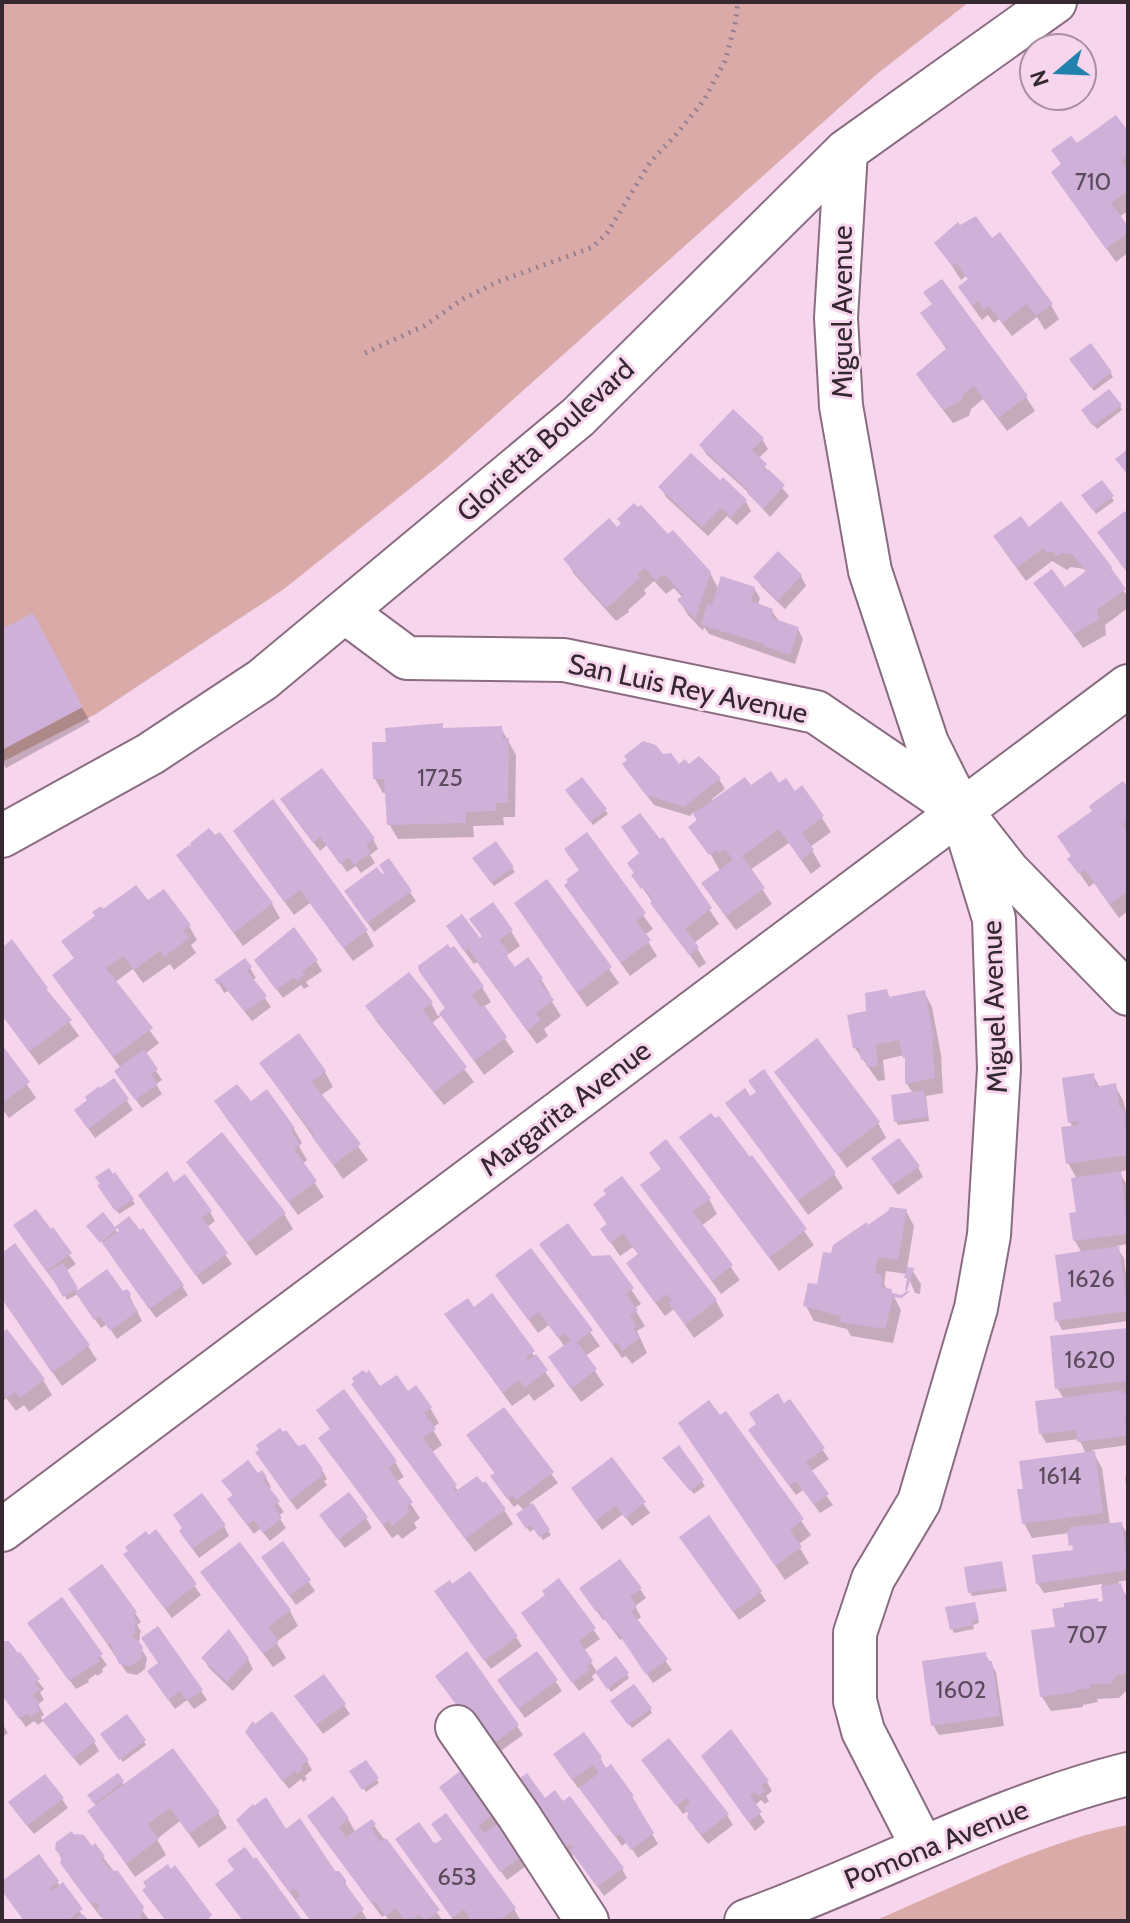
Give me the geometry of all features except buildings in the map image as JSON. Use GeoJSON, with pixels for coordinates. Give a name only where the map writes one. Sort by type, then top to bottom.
{"type":"FeatureCollection","features":[{"type":"Feature","properties":{"kind":"street","name":"Glorietta Boulevard"},"geometry":{"type":"LineString","coordinates":[[2,836],[150,754],[262,680],[578,417],[846,151],[1055,2]]}},
{"type":"Feature","properties":{"kind":"street","name":"Miguel Avenue"},"geometry":{"type":"LineString","coordinates":[[846,151],[836,318],[841,406],[870,571],[927,743],[961,811],[994,919],[999,1069],[989,1235],[976,1308],[919,1502],[873,1579],[855,1633],[855,1701],[863,1731],[922,1846]]}},
{"type":"Feature","properties":{"kind":"street","name":"San Luis Rey Avenue"},"geometry":{"type":"LineString","coordinates":[[345,612],[407,658],[564,660],[816,712],[961,811],[1008,871],[1128,994]]}},
{"type":"Feature","properties":{"kind":"street","name":"Margarita Avenue"},"geometry":{"type":"LineString","coordinates":[[2,1530],[1128,686]]}},
{"type":"Feature","properties":{"kind":"street"},"geometry":{"type":"LineString","coordinates":[[457,1727],[587,1921]]}},
{"type":"Feature","properties":{"kind":"street","name":"Pomona Avenue"},"geometry":{"type":"LineString","coordinates":[[755,1919],[922,1846],[1097,1782],[1128,1774]]}},
{"type":"Feature","properties":{"kind":"path"},"geometry":{"type":"LineString","coordinates":[[365,353],[424,326],[463,299],[497,282],[593,247],[625,207],[651,161],[704,100],[725,61],[738,2]]}},
{"type":"Feature","properties":{"kind":"shaded area"},"geometry":{"type":"Polygon","coordinates":[[[2,2],[969,2],[877,74],[442,463],[284,589],[96,714],[2,762],[2,2]]]}},
{"type":"Feature","properties":{"kind":"shaded area"},"geometry":{"type":"Polygon","coordinates":[[[1128,1825],[1128,1921],[874,1921],[1032,1853],[1128,1825]]]}}]}
